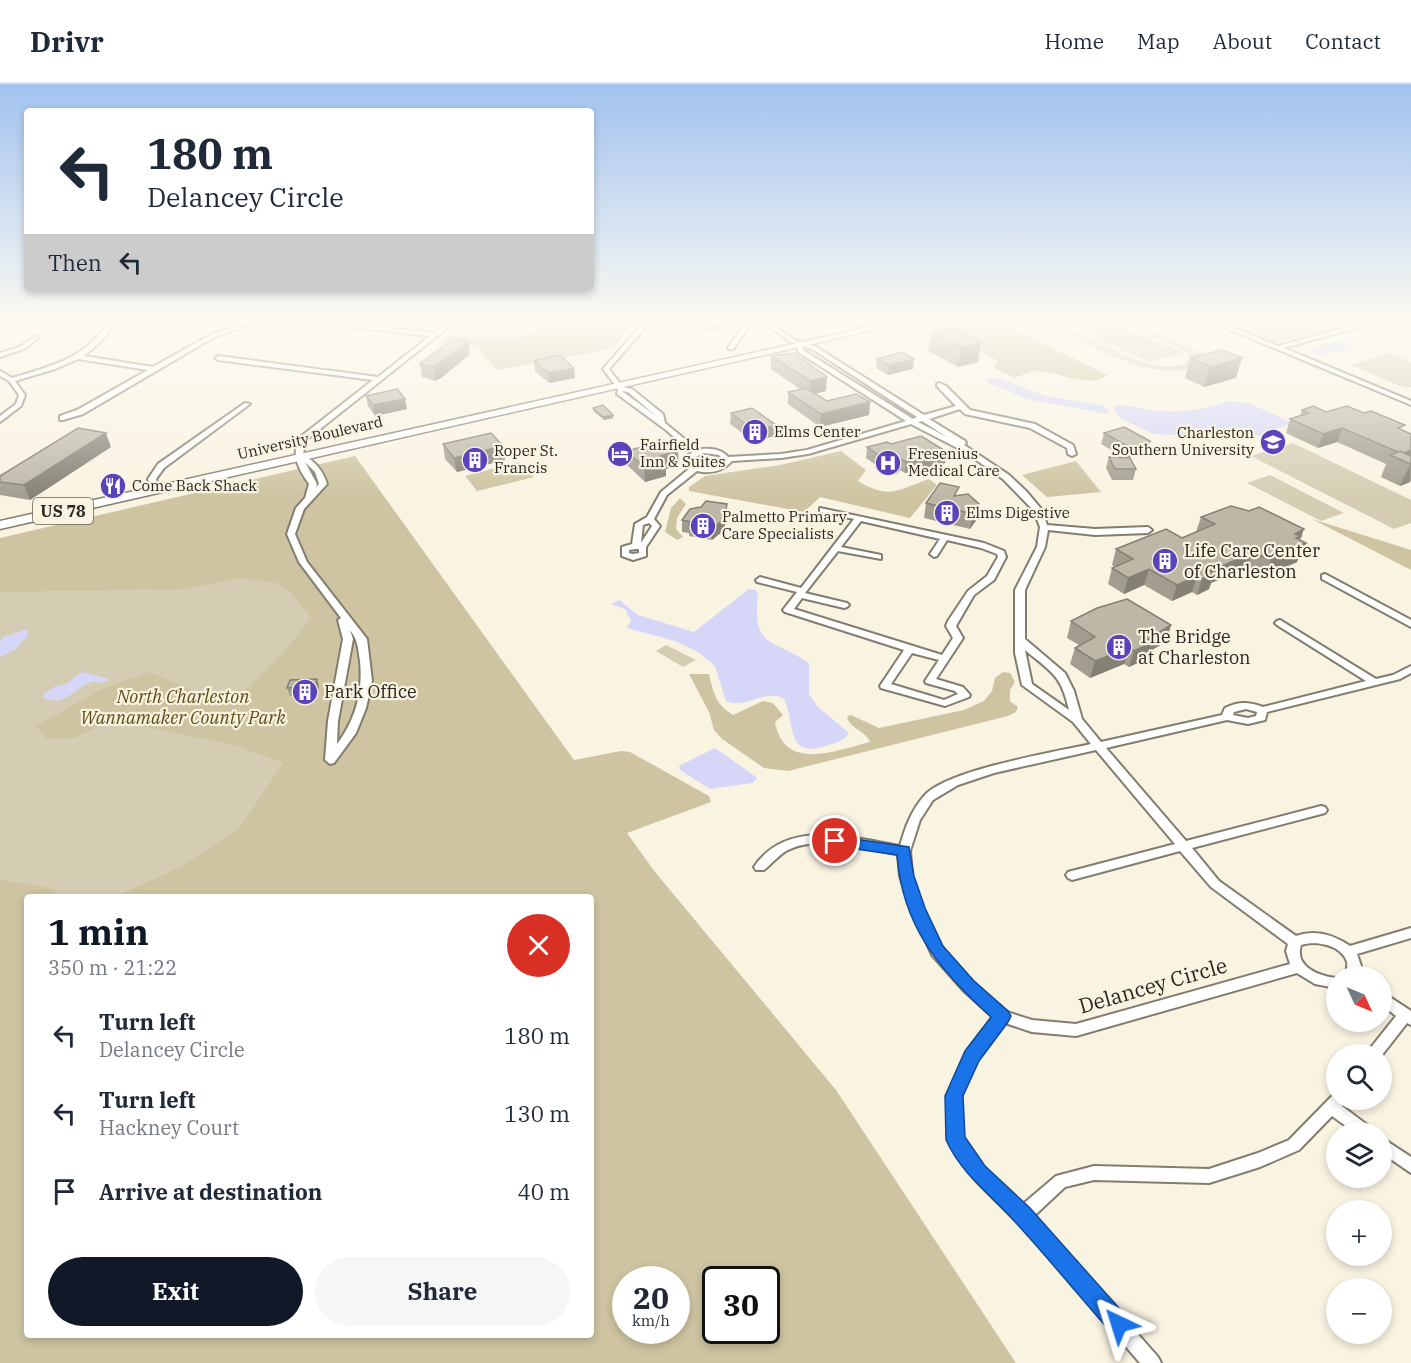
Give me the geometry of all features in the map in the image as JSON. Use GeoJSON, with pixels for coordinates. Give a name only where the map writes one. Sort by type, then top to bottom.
{"type":"FeatureCollection","features":[{"type":"Feature","properties":{"kind":"main road","name":"University Boulevard"},"geometry":{"type":"LineString","coordinates":[[0,525],[646,381]]}},
{"type":"Feature","properties":{"kind":"street"},"geometry":{"type":"LineString","coordinates":[[0,420],[19,405],[22,395],[12,381]]}},
{"type":"Feature","properties":{"kind":"street"},"geometry":{"type":"LineString","coordinates":[[63,418],[80,412],[132,381]]}},
{"type":"Feature","properties":{"kind":"street"},"geometry":{"type":"LineString","coordinates":[[341,614],[348,639],[333,721],[330,760],[351,733],[361,708],[367,681],[362,639],[303,562],[291,534],[295,517],[308,500],[313,484],[300,466],[302,457],[299,446],[302,440],[376,381]]}},
{"type":"Feature","properties":{"kind":"street"},"geometry":{"type":"LineString","coordinates":[[614,381],[619,387],[618,393],[652,418],[662,422],[697,453]]}},
{"type":"Feature","properties":{"kind":"street"},"geometry":{"type":"LineString","coordinates":[[848,381],[920,426],[968,450],[1006,477],[1038,510],[1044,527],[1041,547],[1020,590],[1018,610],[1022,670],[1027,685],[1077,720],[1215,884],[1295,942]]}},
{"type":"Feature","properties":{"kind":"street"},"geometry":{"type":"LineString","coordinates":[[866,381],[961,441],[968,450]]}},
{"type":"Feature","properties":{"kind":"street"},"geometry":{"type":"LineString","coordinates":[[1357,381],[1411,403]]}},
{"type":"Feature","properties":{"kind":"street"},"geometry":{"type":"LineString","coordinates":[[939,385],[968,412],[1032,426],[1070,447],[1072,454]]}},
{"type":"Feature","properties":{"kind":"street"},"geometry":{"type":"LineString","coordinates":[[155,490],[153,479],[160,466],[247,404]]}},
{"type":"Feature","properties":{"kind":"street"},"geometry":{"type":"LineString","coordinates":[[695,468],[688,460],[697,453],[716,452],[728,459],[782,456],[920,426],[928,419],[960,407]]}},
{"type":"Feature","properties":{"kind":"street"},"geometry":{"type":"LineString","coordinates":[[842,442],[911,420],[968,412]]}},
{"type":"Feature","properties":{"kind":"street"},"geometry":{"type":"LineString","coordinates":[[639,546],[656,526],[650,519],[664,494],[695,468],[719,468],[727,464],[728,459]]}},
{"type":"Feature","properties":{"kind":"street"},"geometry":{"type":"LineString","coordinates":[[824,510],[997,550],[1002,557],[991,578],[971,593],[952,621],[951,626],[958,638],[921,696]]}},
{"type":"Feature","properties":{"kind":"street"},"geometry":{"type":"LineString","coordinates":[[860,518],[788,610],[945,659]]}},
{"type":"Feature","properties":{"kind":"street"},"geometry":{"type":"LineString","coordinates":[[1044,527],[1095,532],[1148,530]]}},
{"type":"Feature","properties":{"kind":"street"},"geometry":{"type":"LineString","coordinates":[[934,554],[945,537]]}},
{"type":"Feature","properties":{"kind":"street"},"geometry":{"type":"LineString","coordinates":[[836,548],[878,557]]}},
{"type":"Feature","properties":{"kind":"street"},"geometry":{"type":"LineString","coordinates":[[1325,577],[1411,624]]}},
{"type":"Feature","properties":{"kind":"street"},"geometry":{"type":"LineString","coordinates":[[760,580],[844,605]]}},
{"type":"Feature","properties":{"kind":"street"},"geometry":{"type":"LineString","coordinates":[[1280,623],[1374,682]]}},
{"type":"Feature","properties":{"kind":"street"},"geometry":{"type":"LineString","coordinates":[[1021,641],[1031,653],[1061,675],[1069,690],[1077,720]]}},
{"type":"Feature","properties":{"kind":"street"},"geometry":{"type":"LineString","coordinates":[[910,649],[885,686],[945,703],[965,695],[959,689],[930,681]]}},
{"type":"Feature","properties":{"kind":"street"},"geometry":{"type":"LineString","coordinates":[[760,867],[781,849],[797,842],[835,841],[904,851],[914,819],[929,797],[954,782],[1099,745],[1227,717],[1248,721],[1261,718],[1262,710],[1374,682],[1411,669]]}},
{"type":"Feature","properties":{"kind":"street"},"geometry":{"type":"LineString","coordinates":[[1072,875],[1321,810]]}},
{"type":"Feature","properties":{"kind":"street","name":"Delancey Circle"},"geometry":{"type":"LineString","coordinates":[[904,851],[906,876],[917,908],[937,951],[968,986],[1002,1016],[1032,1026],[1076,1030],[1299,967]]}},
{"type":"Feature","properties":{"kind":"street"},"geometry":{"type":"LineString","coordinates":[[1347,952],[1411,933]]}},
{"type":"Feature","properties":{"kind":"street"},"geometry":{"type":"LineString","coordinates":[[1326,982],[1321,981],[1299,967],[1293,957],[1292,949],[1295,942],[1302,937],[1325,938],[1347,952],[1353,966]]}},
{"type":"Feature","properties":{"kind":"street"},"geometry":{"type":"LineString","coordinates":[[1383,1044],[1408,1017],[1392,1005]]}},
{"type":"Feature","properties":{"kind":"street"},"geometry":{"type":"LineString","coordinates":[[1002,1016],[972,1056],[954,1096],[956,1140],[978,1172],[1023,1215],[1152,1363]]}},
{"type":"Feature","properties":{"kind":"street"},"geometry":{"type":"LineString","coordinates":[[1023,1215],[1061,1181],[1094,1173],[1209,1176],[1260,1160],[1294,1145],[1327,1110]]}},
{"type":"Feature","properties":{"kind":"street"},"geometry":{"type":"LineString","coordinates":[[1341,1110],[1354,1122]]}},
{"type":"Feature","properties":{"kind":"street"},"geometry":{"type":"LineString","coordinates":[[1392,1152],[1411,1166]]}},
{"type":"Feature","properties":{"kind":"green space"},"geometry":{"type":"Polygon","coordinates":[[[1388,381],[1411,381],[1411,387],[1405,388],[1388,381]]]}},
{"type":"Feature","properties":{"kind":"green space"},"geometry":{"type":"Polygon","coordinates":[[[1293,443],[1411,500],[1411,523],[1394,529],[1251,456],[1293,443]]]}},
{"type":"Feature","properties":{"kind":"green space"},"geometry":{"type":"Polygon","coordinates":[[[841,451],[866,470],[858,481],[869,487],[886,492],[894,491],[929,479],[937,485],[910,518],[820,497],[804,512],[689,491],[689,487],[705,476],[780,465],[841,451]]]}},
{"type":"Feature","properties":{"kind":"green space"},"geometry":{"type":"Polygon","coordinates":[[[355,456],[574,760],[621,751],[630,752],[709,796],[711,802],[627,833],[655,872],[836,1090],[1016,1363],[0,1363],[0,880],[56,889],[55,894],[24,894],[24,1338],[594,1338],[594,894],[122,894],[178,868],[238,830],[283,763],[235,745],[112,720],[74,738],[47,739],[36,726],[102,689],[149,672],[190,689],[204,705],[238,697],[291,644],[311,618],[290,591],[276,583],[242,578],[181,589],[0,592],[0,538],[355,456]]]}},
{"type":"Feature","properties":{"kind":"green space"},"geometry":{"type":"Polygon","coordinates":[[[1076,461],[1101,492],[1047,497],[1022,475],[1076,461]]]}},
{"type":"Feature","properties":{"kind":"green space"},"geometry":{"type":"Polygon","coordinates":[[[519,462],[534,477],[477,491],[465,476],[519,462]]]}},
{"type":"Feature","properties":{"kind":"green space"},"geometry":{"type":"Polygon","coordinates":[[[1270,475],[1344,513],[1321,521],[1247,483],[1270,475]]]}},
{"type":"Feature","properties":{"kind":"green space","name":"North Charleston Wannamaker County Park"},"geometry":{"type":"Polygon","coordinates":[[[339,482],[428,728],[228,894],[24,894],[24,913],[0,1041],[0,563],[339,482]]]}},
{"type":"Feature","properties":{"kind":"green space"},"geometry":{"type":"Polygon","coordinates":[[[680,498],[686,504],[677,518],[676,529],[683,537],[677,540],[665,532],[671,508],[680,498]]]}},
{"type":"Feature","properties":{"kind":"green space"},"geometry":{"type":"Polygon","coordinates":[[[1312,519],[1411,550],[1411,570],[1312,519]]]}},
{"type":"Feature","properties":{"kind":"green space"},"geometry":{"type":"Polygon","coordinates":[[[666,645],[696,660],[683,667],[656,651],[666,645]]]}},
{"type":"Feature","properties":{"kind":"green space"},"geometry":{"type":"Polygon","coordinates":[[[1003,672],[1010,673],[1015,682],[1010,690],[1010,701],[1018,707],[1016,712],[1008,716],[788,771],[764,768],[722,739],[714,730],[709,712],[689,674],[709,674],[716,697],[733,715],[763,701],[773,703],[783,715],[775,722],[780,738],[789,748],[800,753],[813,754],[828,753],[870,742],[849,721],[847,717],[851,715],[879,728],[964,710],[984,701],[992,691],[995,678],[1003,672]]]}},
{"type":"Feature","properties":{"kind":"water"},"geometry":{"type":"Polygon","coordinates":[[[987,381],[1005,381],[1046,396],[1102,405],[1109,409],[1107,414],[1027,399],[987,381]]]}},
{"type":"Feature","properties":{"kind":"water"},"geometry":{"type":"Polygon","coordinates":[[[1229,401],[1251,404],[1292,423],[1261,435],[1237,438],[1153,434],[1120,418],[1113,408],[1126,406],[1160,411],[1180,411],[1229,401]]]}},
{"type":"Feature","properties":{"kind":"water"},"geometry":{"type":"Polygon","coordinates":[[[749,589],[756,590],[758,594],[757,612],[761,633],[775,644],[809,663],[809,694],[818,707],[849,733],[841,740],[812,749],[803,747],[793,734],[783,698],[768,696],[740,703],[726,701],[715,666],[698,652],[675,641],[627,628],[631,621],[625,609],[611,604],[619,600],[638,615],[694,632],[749,589]]]}},
{"type":"Feature","properties":{"kind":"water"},"geometry":{"type":"Polygon","coordinates":[[[27,629],[28,636],[16,649],[0,657],[0,641],[3,637],[27,629]]]}},
{"type":"Feature","properties":{"kind":"water"},"geometry":{"type":"Polygon","coordinates":[[[82,672],[110,679],[102,683],[95,681],[89,683],[62,699],[44,698],[44,694],[54,687],[66,684],[82,672]]]}},
{"type":"Feature","properties":{"kind":"water"},"geometry":{"type":"Polygon","coordinates":[[[715,748],[757,778],[753,783],[710,789],[680,770],[679,766],[715,748]]]}},
{"type":"Feature","properties":{"kind":"building"},"geometry":{"type":"Polygon","coordinates":[[[806,388],[827,401],[856,394],[870,402],[821,414],[788,392],[806,388]]]}},
{"type":"Feature","properties":{"kind":"building"},"geometry":{"type":"Polygon","coordinates":[[[397,389],[405,399],[373,405],[366,396],[397,389]]]}},
{"type":"Feature","properties":{"kind":"building"},"geometry":{"type":"Polygon","coordinates":[[[603,405],[613,415],[603,417],[593,408],[603,405]]]}},
{"type":"Feature","properties":{"kind":"building"},"geometry":{"type":"Polygon","coordinates":[[[1313,406],[1326,412],[1347,406],[1364,413],[1371,411],[1405,425],[1398,428],[1411,434],[1411,450],[1404,453],[1398,452],[1342,428],[1323,434],[1290,419],[1309,413],[1302,410],[1313,406]]]}},
{"type":"Feature","properties":{"kind":"building"},"geometry":{"type":"Polygon","coordinates":[[[752,408],[776,425],[754,431],[731,413],[752,408]]]}},
{"type":"Feature","properties":{"kind":"building"},"geometry":{"type":"Polygon","coordinates":[[[1124,427],[1150,441],[1129,447],[1104,433],[1124,427]]]}},
{"type":"Feature","properties":{"kind":"building"},"geometry":{"type":"Polygon","coordinates":[[[78,428],[106,433],[24,485],[0,482],[0,476],[78,428]]]}},
{"type":"Feature","properties":{"kind":"building"},"geometry":{"type":"Polygon","coordinates":[[[491,433],[503,446],[454,458],[443,444],[491,433]]]}},
{"type":"Feature","properties":{"kind":"building"},"geometry":{"type":"Polygon","coordinates":[[[921,436],[947,452],[906,462],[901,459],[898,463],[887,461],[867,447],[887,442],[891,444],[921,436]]]}},
{"type":"Feature","properties":{"kind":"building"},"geometry":{"type":"Polygon","coordinates":[[[667,441],[678,451],[660,456],[666,461],[644,467],[626,451],[667,441]]]}},
{"type":"Feature","properties":{"kind":"building"},"geometry":{"type":"Polygon","coordinates":[[[1400,451],[1411,456],[1410,464],[1390,455],[1400,451]]]}},
{"type":"Feature","properties":{"kind":"building"},"geometry":{"type":"Polygon","coordinates":[[[1109,457],[1130,458],[1136,469],[1115,469],[1109,457]]]}},
{"type":"Feature","properties":{"kind":"building"},"geometry":{"type":"Polygon","coordinates":[[[940,483],[959,487],[954,496],[968,494],[979,504],[973,514],[926,503],[940,483]]]}},
{"type":"Feature","properties":{"kind":"building"},"geometry":{"type":"Polygon","coordinates":[[[706,501],[727,504],[724,519],[712,529],[689,525],[691,522],[682,520],[690,509],[701,507],[706,501]]]}},
{"type":"Feature","properties":{"kind":"building"},"geometry":{"type":"Polygon","coordinates":[[[1231,506],[1249,511],[1259,507],[1304,529],[1295,534],[1301,536],[1296,538],[1306,543],[1271,559],[1252,553],[1210,571],[1214,573],[1202,579],[1197,576],[1177,585],[1149,569],[1128,578],[1112,568],[1133,559],[1116,549],[1166,529],[1182,538],[1215,524],[1201,517],[1231,506]]]}},
{"type":"Feature","properties":{"kind":"building"},"geometry":{"type":"Polygon","coordinates":[[[1127,599],[1171,625],[1148,639],[1153,642],[1134,651],[1129,648],[1095,661],[1075,648],[1095,637],[1071,621],[1097,608],[1127,599]]]}},
{"type":"Feature","properties":{"kind":"building"},"geometry":{"type":"Polygon","coordinates":[[[317,679],[315,686],[287,688],[290,680],[317,679]]]}},
{"type":"Feature","properties":{"kind":"place","name":"Elms Center"},"geometry":{"type":"Point","coordinates":[755,432]}},
{"type":"Feature","properties":{"kind":"place","name":"Charleston Southern University"},"geometry":{"type":"Point","coordinates":[1273,442]}},
{"type":"Feature","properties":{"kind":"place","name":"Fairfield Inn & Suites"},"geometry":{"type":"Point","coordinates":[620,454]}},
{"type":"Feature","properties":{"kind":"place","name":"Roper St. Francis"},"geometry":{"type":"Point","coordinates":[475,460]}},
{"type":"Feature","properties":{"kind":"place","name":"Fresenius Medical Care"},"geometry":{"type":"Point","coordinates":[888,463]}},
{"type":"Feature","properties":{"kind":"place","name":"Come Back Shack"},"geometry":{"type":"Point","coordinates":[113,486]}},
{"type":"Feature","properties":{"kind":"place","name":"Elms Digestive"},"geometry":{"type":"Point","coordinates":[947,513]}},
{"type":"Feature","properties":{"kind":"place","name":"Palmetto Primary Care Specialists"},"geometry":{"type":"Point","coordinates":[703,526]}},
{"type":"Feature","properties":{"kind":"place","name":"Life Care Center of Charleston"},"geometry":{"type":"Point","coordinates":[1165,561]}},
{"type":"Feature","properties":{"kind":"place","name":"The Bridge at Charleston"},"geometry":{"type":"Point","coordinates":[1119,647]}},
{"type":"Feature","properties":{"kind":"place","name":"Park Office"},"geometry":{"type":"Point","coordinates":[305,692]}},
{"type":"Feature","properties":{"kind":"route"},"geometry":{"type":"LineString","coordinates":[[835,841],[904,851],[906,876],[917,908],[937,951],[968,986],[1002,1016],[972,1056],[954,1096],[956,1140],[978,1172],[1023,1215],[1119,1324]]}}]}
